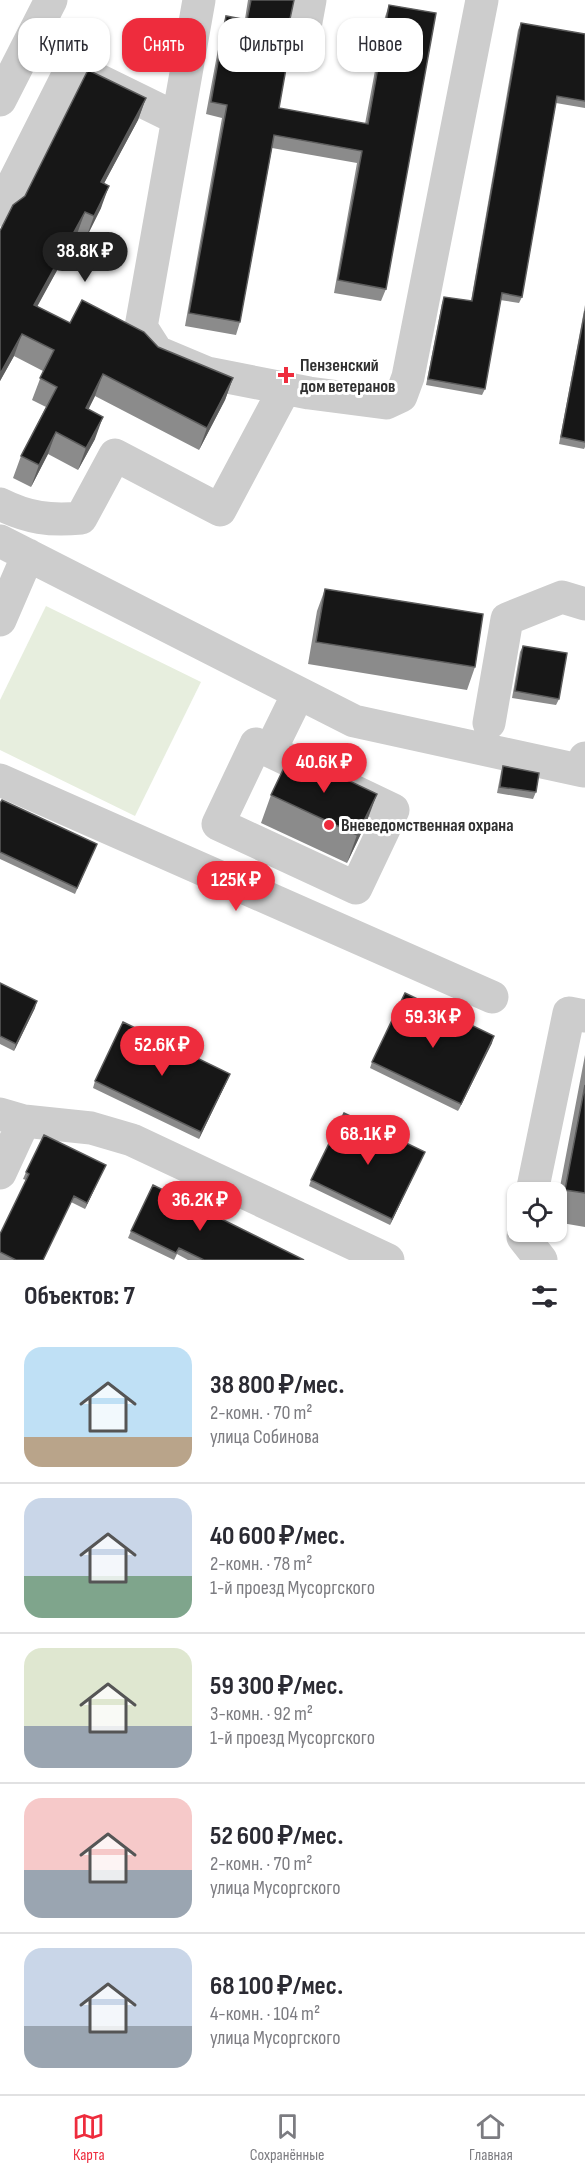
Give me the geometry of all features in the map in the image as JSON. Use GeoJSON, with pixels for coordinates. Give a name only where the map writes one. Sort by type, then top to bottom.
{"type":"FeatureCollection","features":[{"type":"Feature","properties":{"kind":"street"},"geometry":{"type":"LineString","coordinates":[[0,100],[51,0]]}},
{"type":"Feature","properties":{"kind":"street"},"geometry":{"type":"LineString","coordinates":[[199,0],[141,327],[158,352],[207,373],[285,388],[386,403],[401,396],[408,377],[482,0]]}},
{"type":"Feature","properties":{"kind":"street"},"geometry":{"type":"LineString","coordinates":[[307,18],[310,0]]}},
{"type":"Feature","properties":{"kind":"street"},"geometry":{"type":"LineString","coordinates":[[0,210],[72,67],[178,119]]}},
{"type":"Feature","properties":{"kind":"street"},"geometry":{"type":"LineString","coordinates":[[0,504],[24,516],[53,521],[81,518],[115,455],[220,510],[285,388]]}},
{"type":"Feature","properties":{"kind":"street"},"geometry":{"type":"LineString","coordinates":[[0,620],[14,548],[354,721],[583,771],[585,758]]}},
{"type":"Feature","properties":{"kind":"street"},"geometry":{"type":"LineString","coordinates":[[489,723],[507,619],[562,597],[585,604]]}},
{"type":"Feature","properties":{"kind":"street"},"geometry":{"type":"LineString","coordinates":[[270,751],[298,694]]}},
{"type":"Feature","properties":{"kind":"street"},"geometry":{"type":"LineString","coordinates":[[256,744],[270,751],[393,810],[356,888],[218,824],[256,744]]}},
{"type":"Feature","properties":{"kind":"street"},"geometry":{"type":"LineString","coordinates":[[0,780],[492,997]]}},
{"type":"Feature","properties":{"kind":"street"},"geometry":{"type":"LineString","coordinates":[[534,1182],[569,1013],[585,1016]]}},
{"type":"Feature","properties":{"kind":"street"},"geometry":{"type":"LineString","coordinates":[[0,1173],[12,1118],[91,1128],[132,1140],[388,1260]]}},
{"type":"Feature","properties":{"kind":"street"},"geometry":{"type":"LineString","coordinates":[[526,1242],[541,1260]]}},
{"type":"Feature","properties":{"kind":"green space"},"geometry":{"type":"Polygon","coordinates":[[[46,606],[201,682],[135,816],[0,750],[0,700],[46,606]]]}},
{"type":"Feature","properties":{"kind":"building"},"geometry":{"type":"Polygon","coordinates":[[[251,0],[294,0],[290,18],[247,18],[251,0]]]}},
{"type":"Feature","properties":{"kind":"building"},"geometry":{"type":"Polygon","coordinates":[[[389,5],[436,13],[386,289],[338,280],[362,151],[274,135],[240,322],[189,313],[227,105],[211,102],[218,62],[218,72],[285,72],[279,108],[368,124],[377,72],[423,72],[423,18],[387,18],[389,5]]]}},
{"type":"Feature","properties":{"kind":"building"},"geometry":{"type":"Polygon","coordinates":[[[521,23],[585,34],[585,101],[557,96],[522,297],[502,293],[485,389],[428,379],[444,297],[472,301],[521,23]]]}},
{"type":"Feature","properties":{"kind":"building"},"geometry":{"type":"Polygon","coordinates":[[[87,72],[92,72],[146,98],[101,182],[109,186],[94,216],[85,212],[34,305],[70,323],[82,300],[144,332],[158,347],[233,378],[207,428],[103,374],[86,408],[103,417],[86,448],[56,432],[39,465],[21,456],[57,387],[40,378],[54,350],[22,334],[0,374],[0,231],[13,205],[25,196],[87,72]]]}},
{"type":"Feature","properties":{"kind":"building"},"geometry":{"type":"Polygon","coordinates":[[[585,311],[585,442],[561,437],[585,311]]]}},
{"type":"Feature","properties":{"kind":"building"},"geometry":{"type":"Polygon","coordinates":[[[325,589],[483,614],[475,667],[316,642],[325,589]]]}},
{"type":"Feature","properties":{"kind":"building"},"geometry":{"type":"Polygon","coordinates":[[[523,646],[567,653],[559,699],[515,691],[523,646]]]}},
{"type":"Feature","properties":{"kind":"building"},"geometry":{"type":"Polygon","coordinates":[[[291,753],[377,794],[357,835],[271,795],[291,753]]]}},
{"type":"Feature","properties":{"kind":"building"},"geometry":{"type":"Polygon","coordinates":[[[503,766],[539,773],[536,792],[500,787],[503,766]]]}},
{"type":"Feature","properties":{"kind":"building"},"geometry":{"type":"Polygon","coordinates":[[[2,800],[97,844],[77,888],[0,852],[0,803],[2,800]]]}},
{"type":"Feature","properties":{"kind":"building"},"geometry":{"type":"Polygon","coordinates":[[[0,983],[37,1001],[16,1044],[0,1036],[0,983]]]}},
{"type":"Feature","properties":{"kind":"building"},"geometry":{"type":"Polygon","coordinates":[[[405,993],[494,1036],[461,1104],[372,1062],[405,993]]]}},
{"type":"Feature","properties":{"kind":"building"},"geometry":{"type":"Polygon","coordinates":[[[123,1022],[230,1074],[201,1132],[95,1081],[123,1022]]]}},
{"type":"Feature","properties":{"kind":"building"},"geometry":{"type":"Polygon","coordinates":[[[585,1085],[585,1193],[567,1190],[567,1182],[585,1085]]]}},
{"type":"Feature","properties":{"kind":"building"},"geometry":{"type":"Polygon","coordinates":[[[344,1113],[425,1152],[392,1219],[311,1180],[344,1113]]]}},
{"type":"Feature","properties":{"kind":"building"},"geometry":{"type":"Polygon","coordinates":[[[44,1135],[106,1165],[87,1203],[74,1196],[43,1260],[16,1260],[0,1252],[0,1234],[29,1174],[26,1172],[44,1135]]]}},
{"type":"Feature","properties":{"kind":"building"},"geometry":{"type":"Polygon","coordinates":[[[153,1185],[304,1260],[204,1260],[179,1248],[176,1253],[131,1231],[153,1185]]]}},
{"type":"Feature","properties":{"kind":"place","name":"Пензенский дом ветеранов"},"geometry":{"type":"Point","coordinates":[286,375]}},
{"type":"Feature","properties":{"kind":"place","name":"Вневедомственная охрана"},"geometry":{"type":"Point","coordinates":[329,825]}}]}
